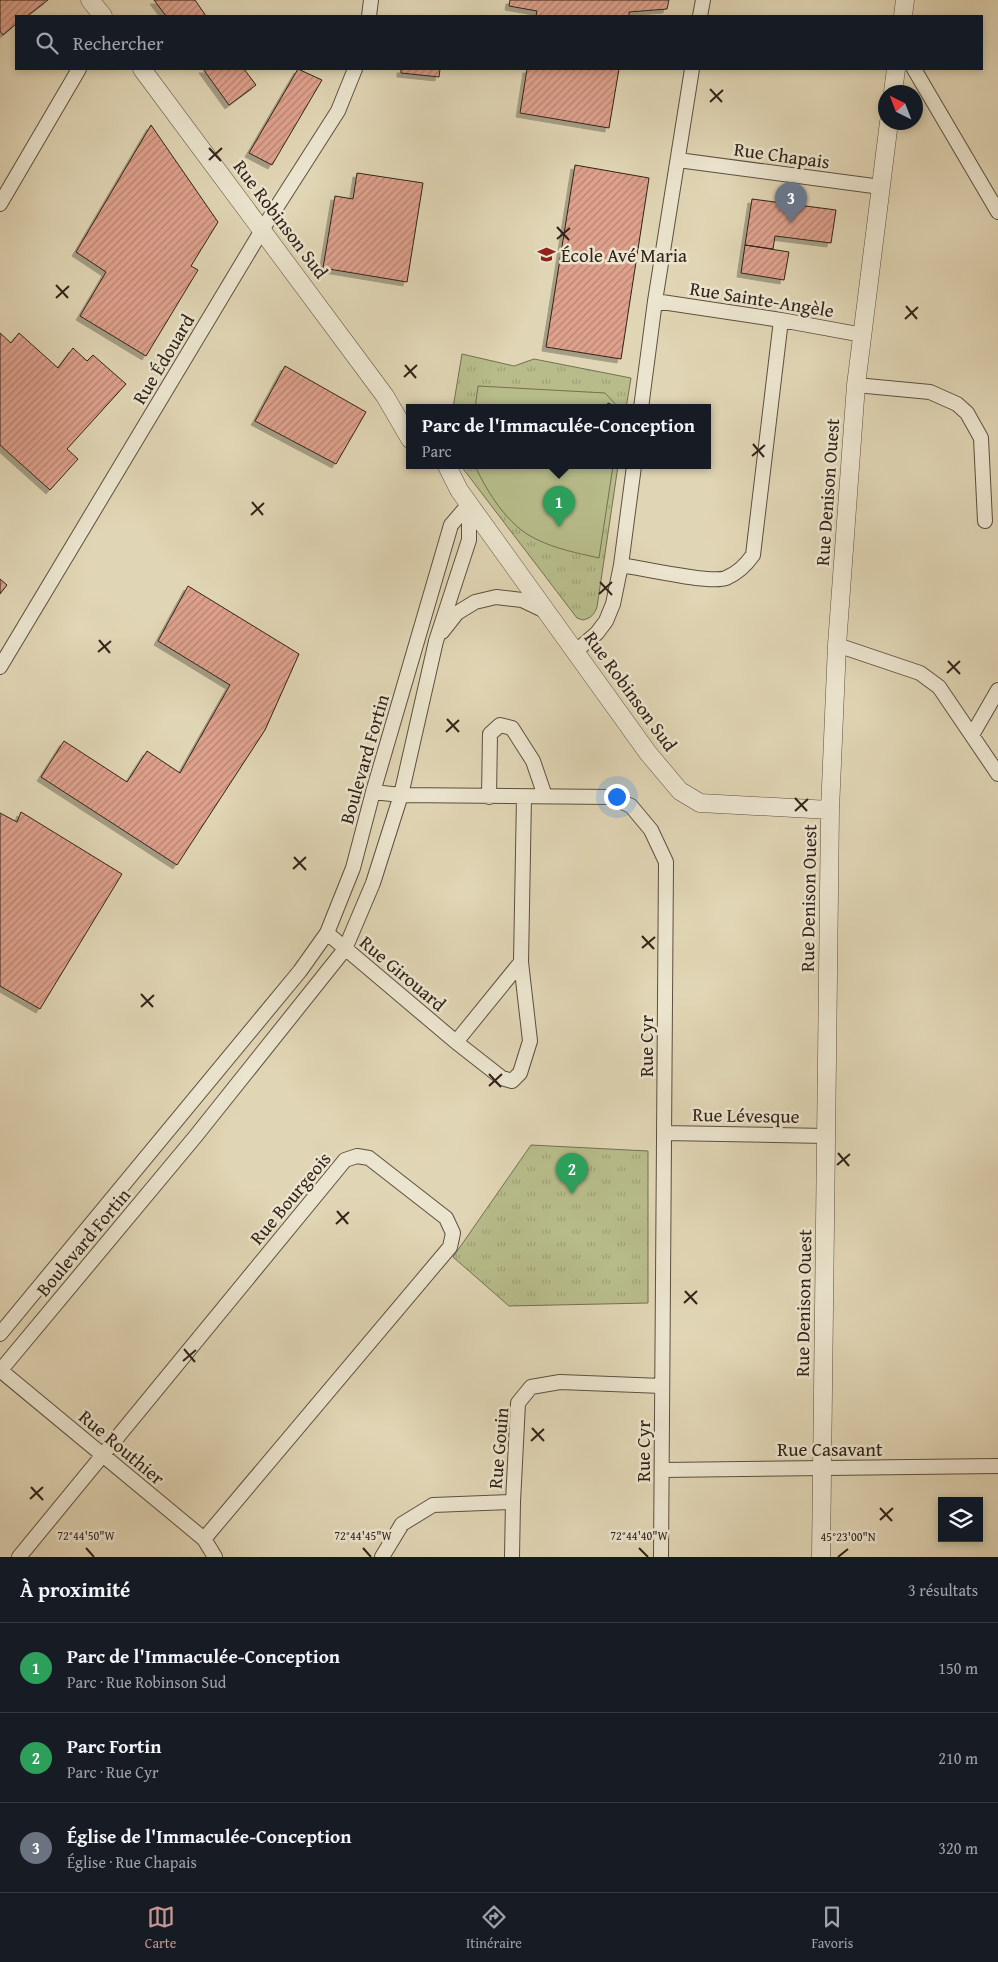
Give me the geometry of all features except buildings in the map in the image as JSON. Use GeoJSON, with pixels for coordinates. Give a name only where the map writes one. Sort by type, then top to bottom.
{"type":"FeatureCollection","features":[{"type":"Feature","properties":{"kind":"street"},"geometry":{"type":"LineString","coordinates":[[90,0],[101,15]]}},
{"type":"Feature","properties":{"kind":"street"},"geometry":{"type":"LineString","coordinates":[[369,15],[372,0]]}},
{"type":"Feature","properties":{"kind":"street"},"geometry":{"type":"LineString","coordinates":[[703,0],[704,15]]}},
{"type":"Feature","properties":{"kind":"street"},"geometry":{"type":"LineString","coordinates":[[903,15],[905,0]]}},
{"type":"Feature","properties":{"kind":"street"},"geometry":{"type":"LineString","coordinates":[[0,204],[78,70]]}},
{"type":"Feature","properties":{"kind":"street","name":"Rue Robinson Sud"},"geometry":{"type":"LineString","coordinates":[[143,70],[385,396],[406,433]]}},
{"type":"Feature","properties":{"kind":"street","name":"Rue Édouard"},"geometry":{"type":"LineString","coordinates":[[0,667],[262,230],[338,111],[355,70]]}},
{"type":"Feature","properties":{"kind":"street"},"geometry":{"type":"LineString","coordinates":[[642,404],[655,301],[692,70]]}},
{"type":"Feature","properties":{"kind":"street"},"geometry":{"type":"LineString","coordinates":[[894,85],[896,70]]}},
{"type":"Feature","properties":{"kind":"street"},"geometry":{"type":"LineString","coordinates":[[915,70],[998,212]]}},
{"type":"Feature","properties":{"kind":"street","name":"Rue Denison Ouest"},"geometry":{"type":"LineString","coordinates":[[821,1557],[830,810],[837,645],[856,385],[889,130]]}},
{"type":"Feature","properties":{"kind":"street","name":"Rue Chapais"},"geometry":{"type":"LineString","coordinates":[[678,160],[881,187]]}},
{"type":"Feature","properties":{"kind":"street","name":"Rue Sainte-Angèle"},"geometry":{"type":"LineString","coordinates":[[655,301],[781,320],[863,335]]}},
{"type":"Feature","properties":{"kind":"street"},"geometry":{"type":"LineString","coordinates":[[621,565],[709,580],[725,578],[745,567],[753,555],[781,320]]}},
{"type":"Feature","properties":{"kind":"street"},"geometry":{"type":"LineString","coordinates":[[856,385],[930,392],[957,404],[967,413],[981,438],[985,521]]}},
{"type":"Feature","properties":{"kind":"street","name":"Rue Robinson Sud"},"geometry":{"type":"LineString","coordinates":[[385,396],[406,413]]}},
{"type":"Feature","properties":{"kind":"street","name":"Rue Robinson Sud"},"geometry":{"type":"LineString","coordinates":[[437,469],[464,497]]}},
{"type":"Feature","properties":{"kind":"street","name":"Rue Robinson Sud"},"geometry":{"type":"LineString","coordinates":[[449,469],[464,497],[547,613],[648,753],[680,791],[700,803],[830,810]]}},
{"type":"Feature","properties":{"kind":"street"},"geometry":{"type":"LineString","coordinates":[[576,651],[597,634],[606,621],[613,604],[621,565],[634,469]]}},
{"type":"Feature","properties":{"kind":"street","name":"Boulevard Fortin"},"geometry":{"type":"LineString","coordinates":[[0,1370],[195,1137],[345,949],[374,883],[400,795],[436,641],[469,540],[464,497]]}},
{"type":"Feature","properties":{"kind":"street","name":"Boulevard Fortin"},"geometry":{"type":"LineString","coordinates":[[0,1334],[300,971],[326,933],[353,868],[373,792],[451,525],[464,497]]}},
{"type":"Feature","properties":{"kind":"street","name":"Boulevard Fortin"},"geometry":{"type":"LineString","coordinates":[[436,641],[457,613],[475,602],[496,597],[522,600],[547,613]]}},
{"type":"Feature","properties":{"kind":"street"},"geometry":{"type":"LineString","coordinates":[[837,645],[920,673],[939,687],[998,774]]}},
{"type":"Feature","properties":{"kind":"street"},"geometry":{"type":"LineString","coordinates":[[972,735],[998,690]]}},
{"type":"Feature","properties":{"kind":"street"},"geometry":{"type":"LineString","coordinates":[[489,797],[490,734],[500,725],[512,728],[516,734],[533,761],[545,796]]}},
{"type":"Feature","properties":{"kind":"street","name":"Rue Cyr"},"geometry":{"type":"LineString","coordinates":[[373,792],[400,795],[489,797],[611,797],[630,806],[651,830],[666,862],[661,1557]]}},
{"type":"Feature","properties":{"kind":"street","name":"Rue Girouard"},"geometry":{"type":"LineString","coordinates":[[326,933],[456,1042],[502,1078],[512,1081],[520,1073],[530,1041],[521,962],[524,797]]}},
{"type":"Feature","properties":{"kind":"street"},"geometry":{"type":"LineString","coordinates":[[456,1042],[521,962]]}},
{"type":"Feature","properties":{"kind":"street"},"geometry":{"type":"LineString","coordinates":[[177,1122],[195,1137]]}},
{"type":"Feature","properties":{"kind":"street","name":"Rue Lévesque"},"geometry":{"type":"LineString","coordinates":[[664,1133],[826,1136]]}},
{"type":"Feature","properties":{"kind":"street","name":"Rue Bourgeois"},"geometry":{"type":"LineString","coordinates":[[19,1557],[345,1160],[357,1156],[369,1158],[446,1218],[453,1233],[450,1247],[204,1539]]}},
{"type":"Feature","properties":{"kind":"street","name":"Rue Routhier"},"geometry":{"type":"LineString","coordinates":[[0,1370],[204,1539],[215,1557]]}},
{"type":"Feature","properties":{"kind":"street","name":"Rue Gouin"},"geometry":{"type":"LineString","coordinates":[[512,1557],[518,1403],[532,1387],[560,1382],[662,1386]]}},
{"type":"Feature","properties":{"kind":"street","name":"Rue Casavant"},"geometry":{"type":"LineString","coordinates":[[662,1470],[998,1466]]}},
{"type":"Feature","properties":{"kind":"street"},"geometry":{"type":"LineString","coordinates":[[382,1557],[402,1524],[433,1505],[513,1502]]}},
{"type":"Feature","properties":{"kind":"green space"},"geometry":{"type":"Polygon","coordinates":[[[462,354],[514,366],[534,359],[631,378],[627,404],[454,404],[462,354]]]}},
{"type":"Feature","properties":{"kind":"green space"},"geometry":{"type":"Polygon","coordinates":[[[478,386],[605,393],[615,404],[476,404],[478,386]]]}},
{"type":"Feature","properties":{"kind":"green space"},"geometry":{"type":"Polygon","coordinates":[[[463,469],[618,469],[597,607],[592,616],[583,620],[577,618],[463,469]]]}},
{"type":"Feature","properties":{"kind":"green space"},"geometry":{"type":"Polygon","coordinates":[[[477,469],[613,469],[599,558],[551,545],[526,533],[516,526],[500,508],[477,469]]]}},
{"type":"Feature","properties":{"kind":"green space"},"geometry":{"type":"Polygon","coordinates":[[[531,1145],[648,1151],[648,1303],[509,1306],[453,1257],[531,1145]]]}},
{"type":"Feature","properties":{"kind":"place","name":"Église de l'Immaculée-Conception"},"geometry":{"type":"Point","coordinates":[791,223]}},
{"type":"Feature","properties":{"kind":"place","name":"École Avé Maria"},"geometry":{"type":"Point","coordinates":[547,255]}},
{"type":"Feature","properties":{"kind":"place","name":"Parc de l'Immaculée-Conception"},"geometry":{"type":"Point","coordinates":[559,527]}},
{"type":"Feature","properties":{"kind":"place","name":"Parc Fortin"},"geometry":{"type":"Point","coordinates":[572,1194]}}]}
